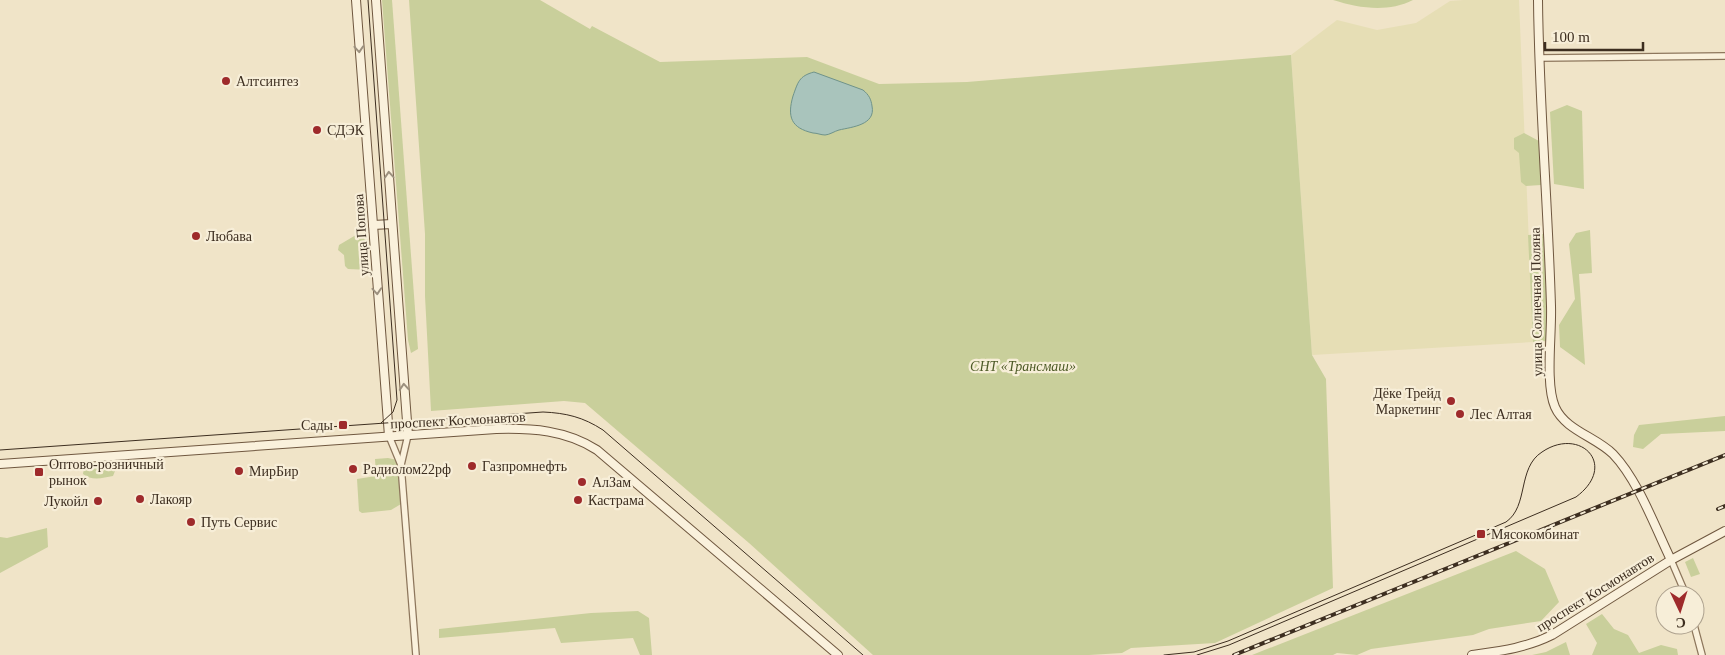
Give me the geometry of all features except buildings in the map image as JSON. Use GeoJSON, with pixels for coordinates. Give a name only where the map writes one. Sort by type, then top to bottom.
{"type":"FeatureCollection","features":[{"type":"Feature","properties":{"kind":"main road","name":"улица Попова"},"geometry":{"type":"LineString","coordinates":[[356,0],[389,436]]}},
{"type":"Feature","properties":{"kind":"main road","name":"улица Попова"},"geometry":{"type":"LineString","coordinates":[[376,0],[408,435]]}},
{"type":"Feature","properties":{"kind":"main road","name":"улица Солнечная Поляна"},"geometry":{"type":"LineString","coordinates":[[1538,0],[1539,58],[1550,262],[1552,327],[1550,388],[1552,399],[1561,418],[1601,443],[1619,461],[1637,490],[1671,560]]}},
{"type":"Feature","properties":{"kind":"main road"},"geometry":{"type":"LineString","coordinates":[[373,225],[392,224]]}},
{"type":"Feature","properties":{"kind":"main road","name":"проспект Космонавтов"},"geometry":{"type":"LineString","coordinates":[[0,464],[496,429],[531,428],[560,433],[587,443],[597,450],[838,655]]}},
{"type":"Feature","properties":{"kind":"main road","name":"проспект Космонавтов"},"geometry":{"type":"LineString","coordinates":[[1472,655],[1518,648],[1537,642],[1671,560],[1725,531]]}},
{"type":"Feature","properties":{"kind":"street"},"geometry":{"type":"LineString","coordinates":[[1539,58],[1725,56]]}},
{"type":"Feature","properties":{"kind":"street","name":"улица Попова"},"geometry":{"type":"LineString","coordinates":[[408,435],[402,465],[416,655]]}},
{"type":"Feature","properties":{"kind":"street","name":"улица Попова"},"geometry":{"type":"LineString","coordinates":[[389,436],[402,465]]}},
{"type":"Feature","properties":{"kind":"street"},"geometry":{"type":"LineString","coordinates":[[1671,560],[1682,585]]}},
{"type":"Feature","properties":{"kind":"street"},"geometry":{"type":"LineString","coordinates":[[1697,635],[1702,655]]}},
{"type":"Feature","properties":{"kind":"shaded area"},"geometry":{"type":"Polygon","coordinates":[[[1519,0],[1533,342],[1312,355],[1291,55],[1337,20],[1377,30],[1416,23],[1450,1],[1519,0]]]}},
{"type":"Feature","properties":{"kind":"green space"},"geometry":{"type":"Polygon","coordinates":[[[382,0],[392,0],[418,349],[411,353],[408,340],[382,0]]]}},
{"type":"Feature","properties":{"kind":"green space","name":"СНТ «Трансмаш»"},"geometry":{"type":"Polygon","coordinates":[[[409,0],[540,0],[590,29],[592,26],[660,62],[807,57],[879,84],[967,82],[1291,55],[1312,355],[1326,379],[1333,588],[1215,643],[1131,648],[1122,653],[1089,655],[873,655],[749,543],[585,403],[564,401],[431,411],[425,296],[425,234],[409,0]]]}},
{"type":"Feature","properties":{"kind":"green space"},"geometry":{"type":"Polygon","coordinates":[[[1333,0],[1413,0],[1393,7],[1373,8],[1333,0]]]}},
{"type":"Feature","properties":{"kind":"green space"},"geometry":{"type":"Polygon","coordinates":[[[1567,105],[1582,111],[1584,189],[1554,184],[1550,112],[1567,105]]]}},
{"type":"Feature","properties":{"kind":"green space"},"geometry":{"type":"Polygon","coordinates":[[[1524,133],[1539,141],[1541,185],[1526,186],[1521,182],[1519,153],[1514,149],[1514,138],[1524,133]]]}},
{"type":"Feature","properties":{"kind":"green space"},"geometry":{"type":"Polygon","coordinates":[[[1590,230],[1592,273],[1579,274],[1585,365],[1560,347],[1559,325],[1575,299],[1569,244],[1576,233],[1590,230]]]}},
{"type":"Feature","properties":{"kind":"green space"},"geometry":{"type":"Polygon","coordinates":[[[365,234],[367,236],[370,270],[348,269],[345,266],[344,255],[338,250],[339,245],[356,235],[365,234]]]}},
{"type":"Feature","properties":{"kind":"green space"},"geometry":{"type":"Polygon","coordinates":[[[1544,234],[1548,341],[1533,342],[1528,235],[1544,234]]]}},
{"type":"Feature","properties":{"kind":"green space"},"geometry":{"type":"Polygon","coordinates":[[[1725,416],[1725,431],[1661,434],[1643,449],[1633,447],[1634,435],[1639,425],[1725,416]]]}},
{"type":"Feature","properties":{"kind":"green space"},"geometry":{"type":"Polygon","coordinates":[[[388,458],[397,460],[401,504],[391,510],[362,513],[359,511],[357,479],[376,476],[375,459],[388,458]]]}},
{"type":"Feature","properties":{"kind":"green space"},"geometry":{"type":"Polygon","coordinates":[[[116,464],[113,476],[93,478],[83,474],[84,467],[116,464]]]}},
{"type":"Feature","properties":{"kind":"green space"},"geometry":{"type":"Polygon","coordinates":[[[47,528],[48,547],[0,573],[0,537],[7,538],[47,528]]]}},
{"type":"Feature","properties":{"kind":"green space"},"geometry":{"type":"Polygon","coordinates":[[[1516,551],[1545,569],[1559,602],[1541,621],[1489,629],[1473,635],[1371,649],[1357,655],[1337,653],[1333,655],[1252,655],[1516,551]]]}},
{"type":"Feature","properties":{"kind":"green space"},"geometry":{"type":"Polygon","coordinates":[[[1693,558],[1700,574],[1691,577],[1685,562],[1693,558]]]}},
{"type":"Feature","properties":{"kind":"green space"},"geometry":{"type":"Polygon","coordinates":[[[638,611],[649,618],[652,655],[640,655],[633,638],[561,643],[555,628],[439,638],[439,629],[591,613],[638,611]]]}},
{"type":"Feature","properties":{"kind":"green space"},"geometry":{"type":"Polygon","coordinates":[[[1602,614],[1614,629],[1628,635],[1639,653],[1661,645],[1677,649],[1678,655],[1592,655],[1597,643],[1586,624],[1602,614]]]}},
{"type":"Feature","properties":{"kind":"green space"},"geometry":{"type":"Polygon","coordinates":[[[1566,642],[1570,655],[1532,655],[1546,652],[1566,642]]]}},
{"type":"Feature","properties":{"kind":"water"},"geometry":{"type":"Polygon","coordinates":[[[814,72],[863,90],[868,95],[872,106],[872,112],[867,121],[825,135],[806,131],[795,125],[790,110],[795,91],[802,78],[814,72]]]}},
{"type":"Feature","properties":{"kind":"tram line"},"geometry":{"type":"LineString","coordinates":[[368,0],[397,400],[393,412],[381,423]]}},
{"type":"Feature","properties":{"kind":"tram line"},"geometry":{"type":"LineString","coordinates":[[0,450],[543,412],[559,413],[581,419],[603,430],[863,655]]}},
{"type":"Feature","properties":{"kind":"tram line"},"geometry":{"type":"LineString","coordinates":[[1164,655],[1194,652],[1228,641],[1506,522],[1518,507],[1529,467],[1534,459],[1542,452],[1556,445],[1569,444],[1581,446],[1589,453],[1594,462],[1594,473],[1588,485],[1576,497],[1229,645],[1197,655]]}},
{"type":"Feature","properties":{"kind":"railway"},"geometry":{"type":"LineString","coordinates":[[1234,655],[1725,455]]}},
{"type":"Feature","properties":{"kind":"railway"},"geometry":{"type":"LineString","coordinates":[[1718,509],[1725,506]]}},
{"type":"Feature","properties":{"kind":"place","name":"Алтсинтез"},"geometry":{"type":"Point","coordinates":[226,81]}},
{"type":"Feature","properties":{"kind":"place","name":"СДЭК"},"geometry":{"type":"Point","coordinates":[317,130]}},
{"type":"Feature","properties":{"kind":"place","name":"Любава"},"geometry":{"type":"Point","coordinates":[196,236]}},
{"type":"Feature","properties":{"kind":"place","name":"Дёке Трейд Маркетинг"},"geometry":{"type":"Point","coordinates":[1451,401]}},
{"type":"Feature","properties":{"kind":"place","name":"Лес Алтая"},"geometry":{"type":"Point","coordinates":[1460,414]}},
{"type":"Feature","properties":{"kind":"place","name":"Сады"},"geometry":{"type":"Point","coordinates":[343,425]}},
{"type":"Feature","properties":{"kind":"place","name":"Газпромнефть"},"geometry":{"type":"Point","coordinates":[472,466]}},
{"type":"Feature","properties":{"kind":"place","name":"Радиолом22рф"},"geometry":{"type":"Point","coordinates":[353,469]}},
{"type":"Feature","properties":{"kind":"place","name":"МирБир"},"geometry":{"type":"Point","coordinates":[239,471]}},
{"type":"Feature","properties":{"kind":"place","name":"Оптово-розничный рынок"},"geometry":{"type":"Point","coordinates":[39,472]}},
{"type":"Feature","properties":{"kind":"place","name":"АлЗам"},"geometry":{"type":"Point","coordinates":[582,482]}},
{"type":"Feature","properties":{"kind":"place","name":"Лакояр"},"geometry":{"type":"Point","coordinates":[140,499]}},
{"type":"Feature","properties":{"kind":"place","name":"Кастрама"},"geometry":{"type":"Point","coordinates":[578,500]}},
{"type":"Feature","properties":{"kind":"place","name":"Лукойл"},"geometry":{"type":"Point","coordinates":[98,501]}},
{"type":"Feature","properties":{"kind":"place","name":"Путь Сервис"},"geometry":{"type":"Point","coordinates":[191,522]}},
{"type":"Feature","properties":{"kind":"place","name":"Мясокомбинат"},"geometry":{"type":"Point","coordinates":[1481,534]}}]}
